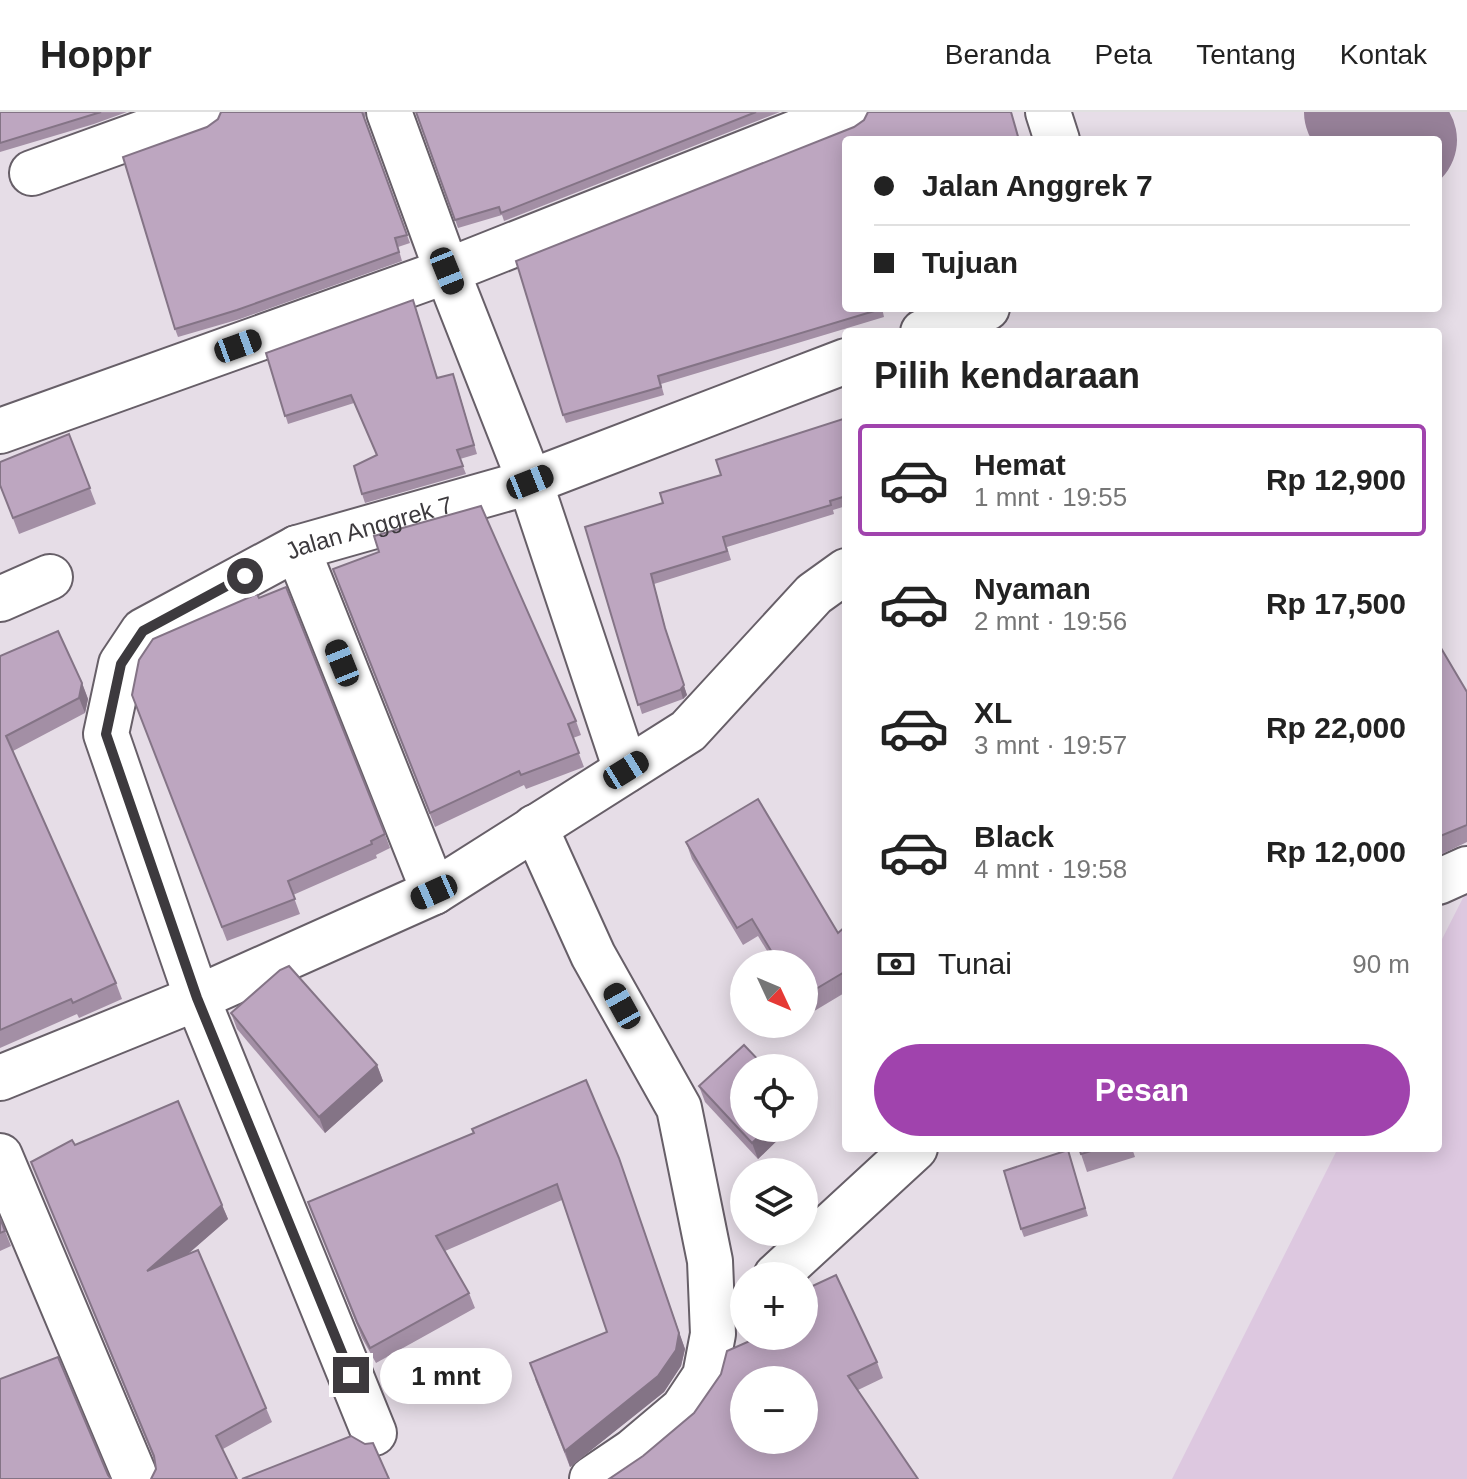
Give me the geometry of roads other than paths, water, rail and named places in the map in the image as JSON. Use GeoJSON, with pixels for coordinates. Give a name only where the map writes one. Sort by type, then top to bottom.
{"type":"FeatureCollection","features":[{"type":"Feature","properties":{"kind":"street"},"geometry":{"type":"LineString","coordinates":[[32,173],[201,112]]}},
{"type":"Feature","properties":{"kind":"street"},"geometry":{"type":"LineString","coordinates":[[389,112],[447,271],[530,482],[626,770]]}},
{"type":"Feature","properties":{"kind":"street"},"geometry":{"type":"LineString","coordinates":[[0,431],[447,271],[848,112]]}},
{"type":"Feature","properties":{"kind":"street"},"geometry":{"type":"LineString","coordinates":[[1048,112],[1056,136]]}},
{"type":"Feature","properties":{"kind":"street"},"geometry":{"type":"LineString","coordinates":[[934,328],[976,312]]}},
{"type":"Feature","properties":{"kind":"street","name":"Jalan Anggrek 7"},"geometry":{"type":"LineString","coordinates":[[197,998],[106,734],[121,664],[143,631],[297,548],[530,482],[842,363]]}},
{"type":"Feature","properties":{"kind":"street"},"geometry":{"type":"LineString","coordinates":[[297,548],[434,892]]}},
{"type":"Feature","properties":{"kind":"street"},"geometry":{"type":"LineString","coordinates":[[0,1078],[197,998],[434,892],[688,731],[814,594],[842,574]]}},
{"type":"Feature","properties":{"kind":"street"},"geometry":{"type":"LineString","coordinates":[[0,599],[50,577]]}},
{"type":"Feature","properties":{"kind":"street"},"geometry":{"type":"LineString","coordinates":[[535,827],[593,955],[679,1108],[710,1261],[729,1320],[705,1376],[683,1409],[632,1452],[592,1479]]}},
{"type":"Feature","properties":{"kind":"street"},"geometry":{"type":"LineString","coordinates":[[1442,880],[1467,869]]}},
{"type":"Feature","properties":{"kind":"street"},"geometry":{"type":"LineString","coordinates":[[197,998],[374,1433]]}},
{"type":"Feature","properties":{"kind":"street"},"geometry":{"type":"LineString","coordinates":[[791,1262],[911,1152]]}},
{"type":"Feature","properties":{"kind":"street"},"geometry":{"type":"LineString","coordinates":[[0,1156],[136,1479]]}},
{"type":"Feature","properties":{"kind":"waterway"},"geometry":{"type":"LineString","coordinates":[[1359,112],[1396,136]]}}]}
